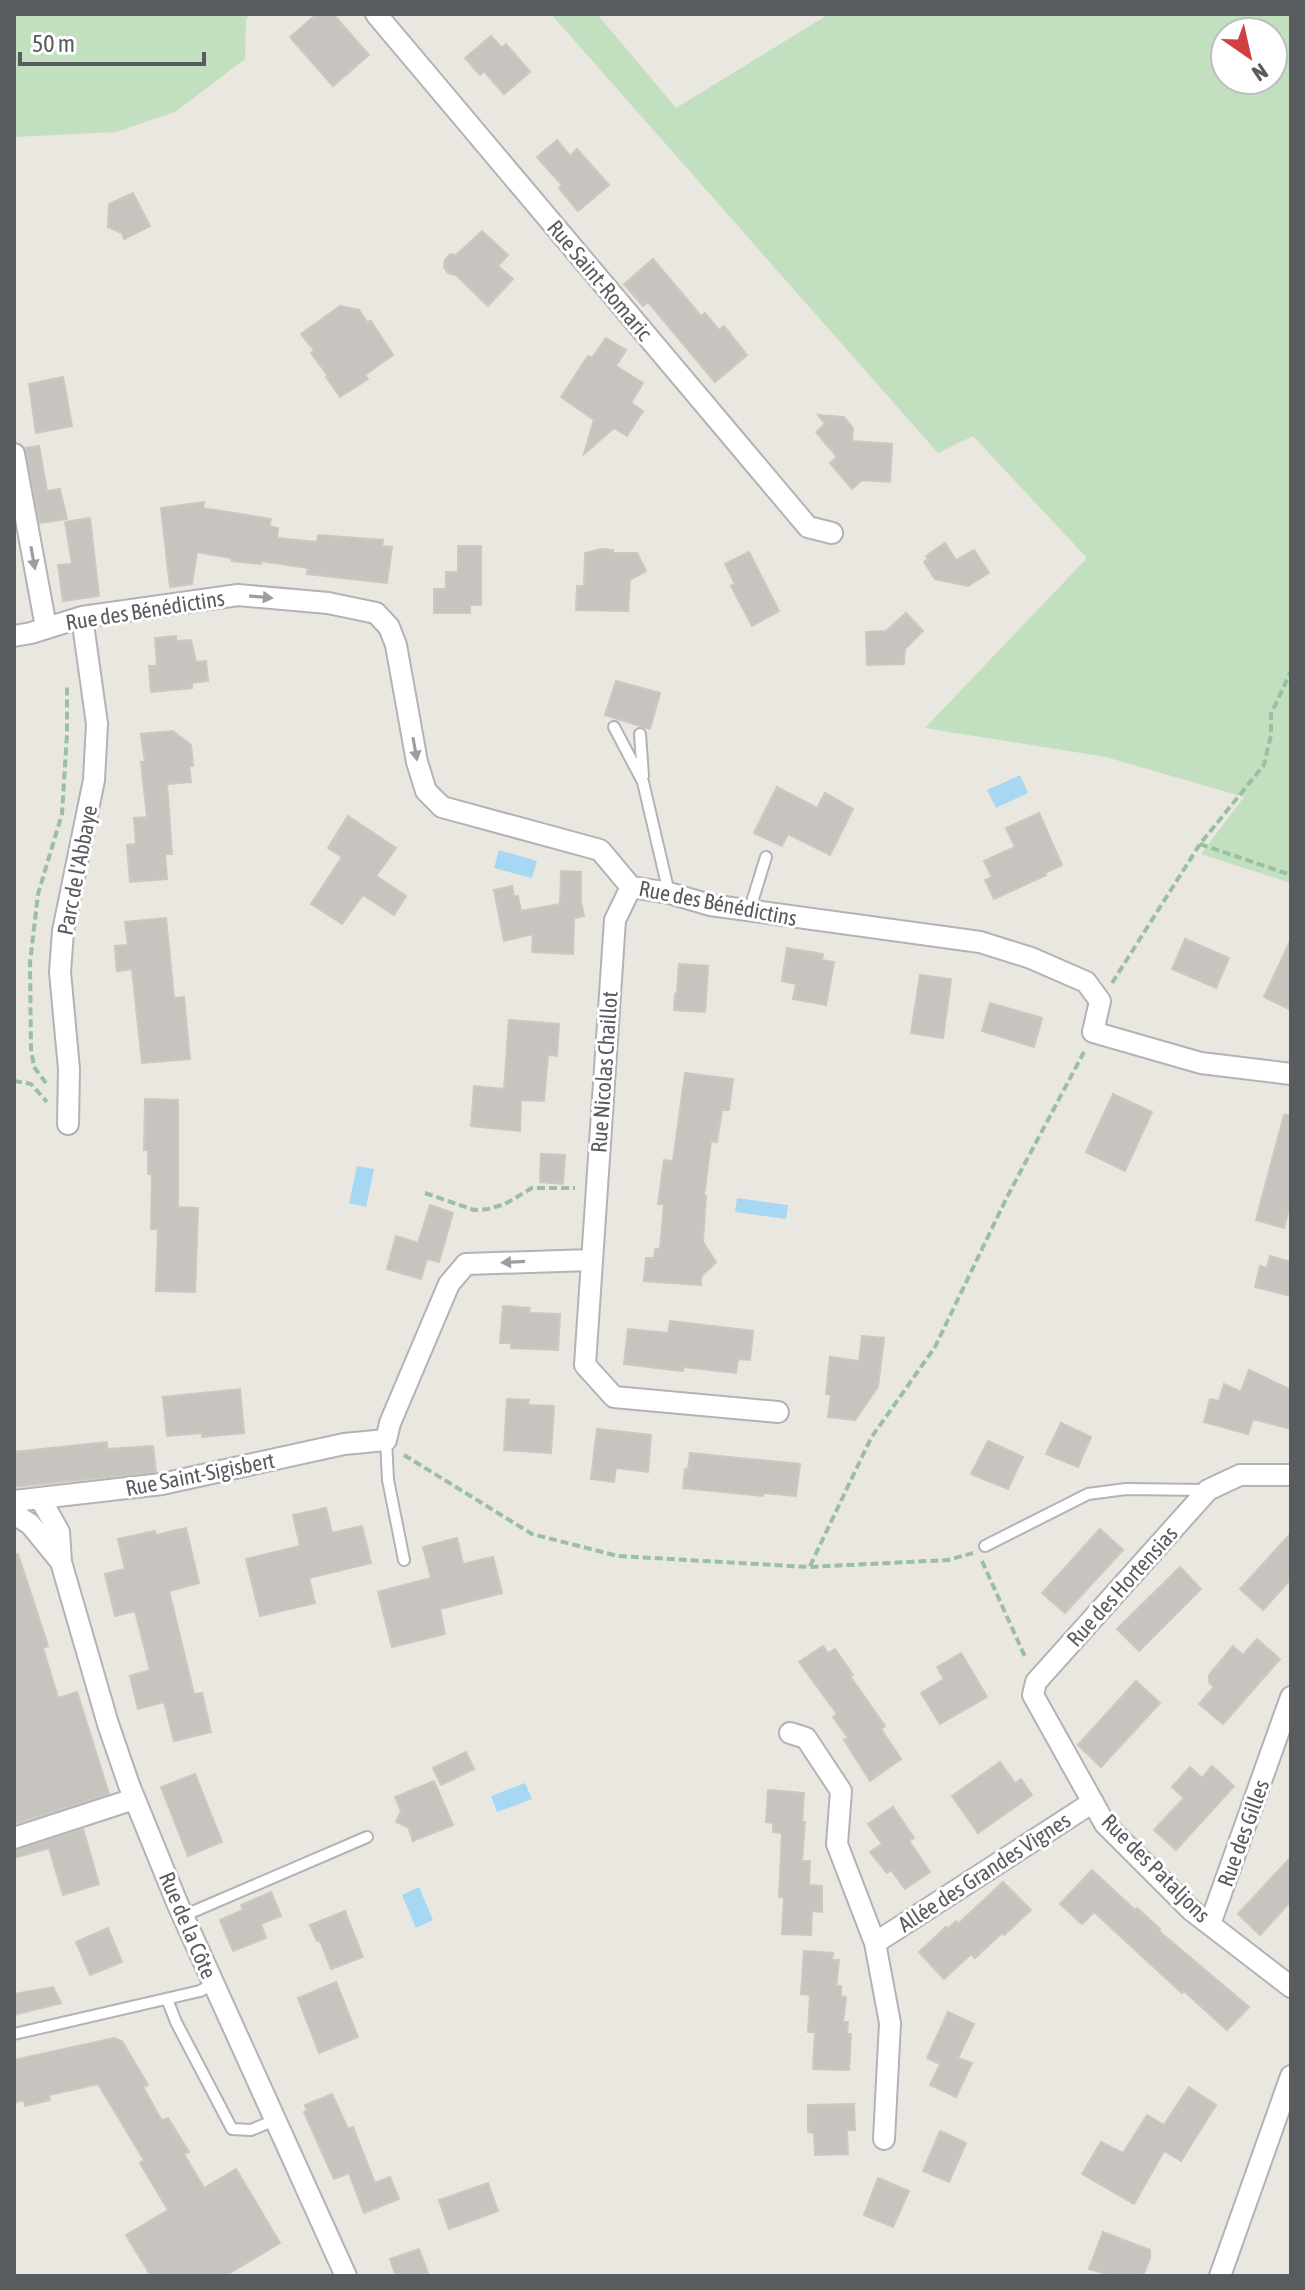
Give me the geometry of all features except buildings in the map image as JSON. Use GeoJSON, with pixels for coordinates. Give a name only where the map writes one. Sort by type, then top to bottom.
{"type":"FeatureCollection","features":[{"type":"Feature","properties":{"kind":"street","name":"Rue Saint-Romaric"},"geometry":{"type":"LineString","coordinates":[[376,14],[808,527],[832,533]]}},
{"type":"Feature","properties":{"kind":"street"},"geometry":{"type":"LineString","coordinates":[[14,454],[46,627]]}},
{"type":"Feature","properties":{"kind":"street","name":"Rue des Bénédictins"},"geometry":{"type":"LineString","coordinates":[[14,636],[82,617],[238,595],[328,603],[376,613],[389,627],[396,645],[417,762],[426,791],[442,807],[600,850],[631,887],[669,893],[710,905],[980,942],[1031,958],[1086,982],[1100,1001]]}},
{"type":"Feature","properties":{"kind":"street","name":"Parc de l'Abbaye"},"geometry":{"type":"LineString","coordinates":[[68,1124],[69,1069],[60,972],[71,890],[94,780],[97,724],[82,617]]}},
{"type":"Feature","properties":{"kind":"street","name":"Rue Nicolas Chaillot"},"geometry":{"type":"LineString","coordinates":[[631,887],[615,920],[585,1365],[614,1397],[778,1412]]}},
{"type":"Feature","properties":{"kind":"street"},"geometry":{"type":"LineString","coordinates":[[1100,1001],[1093,1032],[1201,1063],[1291,1074]]}},
{"type":"Feature","properties":{"kind":"street"},"geometry":{"type":"LineString","coordinates":[[386,1440],[390,1423],[449,1284],[466,1264],[591,1260]]}},
{"type":"Feature","properties":{"kind":"street","name":"Rue Saint-Sigisbert"},"geometry":{"type":"LineString","coordinates":[[14,1501],[162,1484],[344,1444],[386,1440]]}},
{"type":"Feature","properties":{"kind":"street"},"geometry":{"type":"LineString","coordinates":[[1208,1490],[1240,1475],[1291,1475]]}},
{"type":"Feature","properties":{"kind":"street","name":"Rue des Hortensias"},"geometry":{"type":"LineString","coordinates":[[1036,1682],[1208,1490]]}},
{"type":"Feature","properties":{"kind":"street","name":"Rue de la Côte"},"geometry":{"type":"LineString","coordinates":[[40,1498],[59,1532],[61,1562],[108,1724],[134,1799],[213,1984],[346,2276]]}},
{"type":"Feature","properties":{"kind":"street","name":"Rue de la Côte"},"geometry":{"type":"LineString","coordinates":[[14,1514],[30,1524],[61,1562]]}},
{"type":"Feature","properties":{"kind":"street","name":"Rue des Pataljons"},"geometry":{"type":"LineString","coordinates":[[1036,1682],[1033,1695],[1105,1824],[1191,1910],[1291,1987]]}},
{"type":"Feature","properties":{"kind":"street","name":"Rue des Gilles"},"geometry":{"type":"LineString","coordinates":[[1210,1924],[1291,1697]]}},
{"type":"Feature","properties":{"kind":"street","name":"Allée des Grandes Vignes"},"geometry":{"type":"LineString","coordinates":[[790,1733],[806,1738],[841,1791],[837,1844],[875,1943],[890,2023],[884,2139]]}},
{"type":"Feature","properties":{"kind":"street"},"geometry":{"type":"LineString","coordinates":[[14,1838],[134,1799]]}},
{"type":"Feature","properties":{"kind":"street","name":"Allée des Grandes Vignes"},"geometry":{"type":"LineString","coordinates":[[875,1943],[1093,1802]]}},
{"type":"Feature","properties":{"kind":"street"},"geometry":{"type":"LineString","coordinates":[[1220,2276],[1291,2076]]}},
{"type":"Feature","properties":{"kind":"lane"},"geometry":{"type":"LineString","coordinates":[[614,727],[643,782]]}},
{"type":"Feature","properties":{"kind":"lane"},"geometry":{"type":"LineString","coordinates":[[640,734],[643,782],[669,893]]}},
{"type":"Feature","properties":{"kind":"lane"},"geometry":{"type":"LineString","coordinates":[[752,911],[766,857]]}},
{"type":"Feature","properties":{"kind":"lane"},"geometry":{"type":"LineString","coordinates":[[386,1440],[388,1480],[404,1560]]}},
{"type":"Feature","properties":{"kind":"lane"},"geometry":{"type":"LineString","coordinates":[[985,1546],[1088,1494],[1126,1489],[1208,1490]]}},
{"type":"Feature","properties":{"kind":"lane"},"geometry":{"type":"LineString","coordinates":[[183,1916],[367,1837]]}},
{"type":"Feature","properties":{"kind":"lane"},"geometry":{"type":"LineString","coordinates":[[14,2034],[200,1991],[213,1984]]}},
{"type":"Feature","properties":{"kind":"lane"},"geometry":{"type":"LineString","coordinates":[[167,1999],[232,2129],[251,2130],[275,2120]]}},
{"type":"Feature","properties":{"kind":"path"},"geometry":{"type":"LineString","coordinates":[[1100,1001],[1200,844],[1264,765],[1271,735],[1271,714],[1291,671]]}},
{"type":"Feature","properties":{"kind":"path"},"geometry":{"type":"LineString","coordinates":[[1200,844],[1291,875]]}},
{"type":"Feature","properties":{"kind":"path"},"geometry":{"type":"LineString","coordinates":[[809,1567],[871,1438],[935,1347],[1007,1197],[1093,1032]]}},
{"type":"Feature","properties":{"kind":"path"},"geometry":{"type":"LineString","coordinates":[[14,1081],[31,1084],[68,1124]]}},
{"type":"Feature","properties":{"kind":"path"},"geometry":{"type":"LineString","coordinates":[[425,1193],[474,1210],[505,1204],[532,1188],[596,1189]]}},
{"type":"Feature","properties":{"kind":"path"},"geometry":{"type":"LineString","coordinates":[[386,1440],[412,1462],[532,1534],[618,1556],[809,1567],[948,1560],[977,1552],[1036,1682]]}},
{"type":"Feature","properties":{"kind":"green space"},"geometry":{"type":"Polygon","coordinates":[[[14,14],[252,14],[246,19],[245,59],[175,112],[116,132],[14,137],[14,14]]]}},
{"type":"Feature","properties":{"kind":"green space"},"geometry":{"type":"Polygon","coordinates":[[[551,14],[597,14],[676,108],[829,14],[1291,14],[1291,883],[1201,854],[1244,797],[1106,757],[925,728],[1087,558],[973,436],[938,453],[551,14]]]}},
{"type":"Feature","properties":{"kind":"water"},"geometry":{"type":"Polygon","coordinates":[[[1020,775],[1028,793],[996,808],[987,790],[1020,775]]]}},
{"type":"Feature","properties":{"kind":"water"},"geometry":{"type":"Polygon","coordinates":[[[499,850],[537,861],[532,878],[494,868],[499,850]]]}},
{"type":"Feature","properties":{"kind":"water"},"geometry":{"type":"Polygon","coordinates":[[[357,1166],[374,1169],[366,1207],[349,1203],[357,1166]]]}},
{"type":"Feature","properties":{"kind":"water"},"geometry":{"type":"Polygon","coordinates":[[[737,1198],[788,1205],[786,1219],[735,1212],[737,1198]]]}},
{"type":"Feature","properties":{"kind":"water"},"geometry":{"type":"Polygon","coordinates":[[[525,1783],[532,1799],[497,1812],[491,1796],[525,1783]]]}},
{"type":"Feature","properties":{"kind":"water"},"geometry":{"type":"Polygon","coordinates":[[[419,1887],[433,1920],[416,1928],[402,1895],[419,1887]]]}}]}
